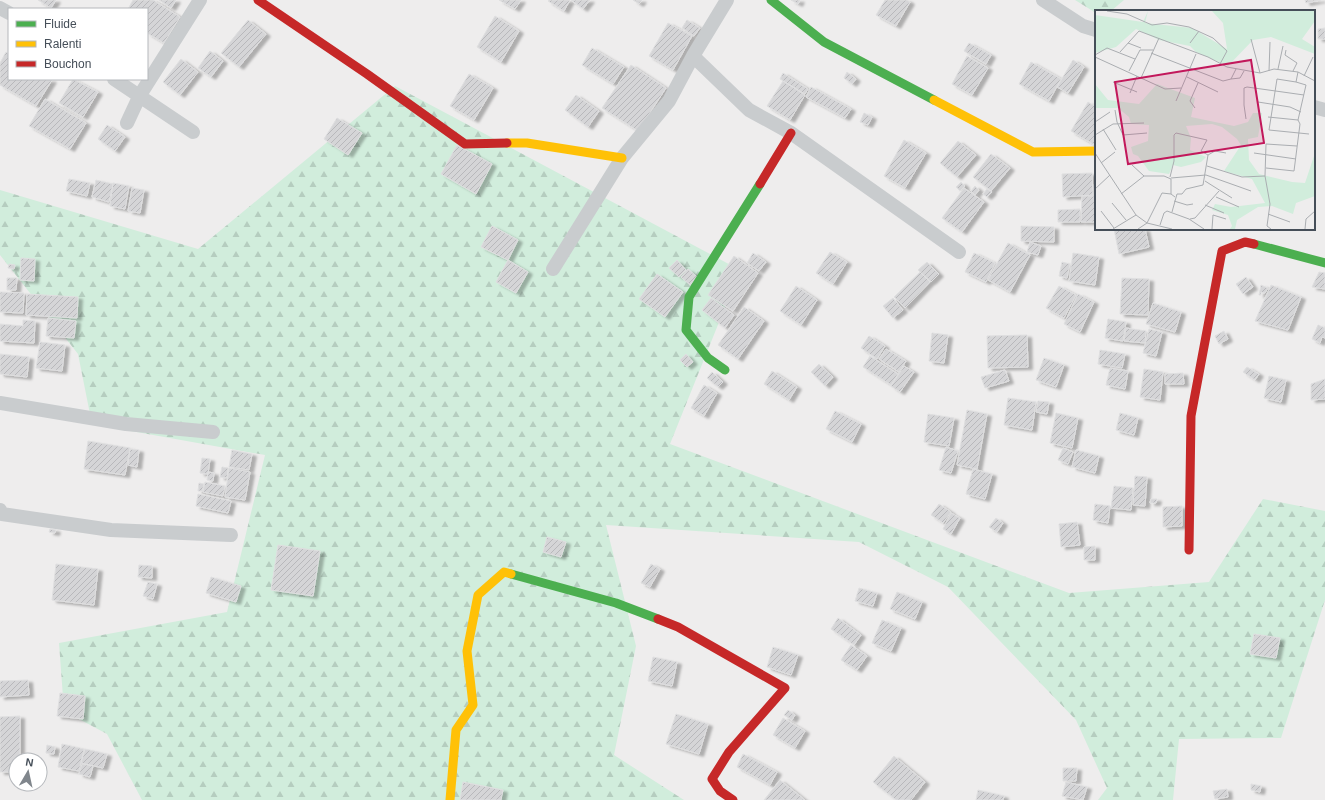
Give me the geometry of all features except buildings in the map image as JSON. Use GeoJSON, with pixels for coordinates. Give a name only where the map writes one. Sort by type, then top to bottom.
{"type":"FeatureCollection","features":[{"type":"Feature","properties":{"kind":"street"},"geometry":{"type":"LineString","coordinates":[[127,123],[140,96],[200,0]]}},
{"type":"Feature","properties":{"kind":"street"},"geometry":{"type":"LineString","coordinates":[[258,0],[367,74],[466,144],[527,143],[622,158]]}},
{"type":"Feature","properties":{"kind":"street"},"geometry":{"type":"LineString","coordinates":[[553,269],[622,158],[669,101],[693,56],[727,0]]}},
{"type":"Feature","properties":{"kind":"street"},"geometry":{"type":"LineString","coordinates":[[771,0],[824,42],[1033,152],[1095,151]]}},
{"type":"Feature","properties":{"kind":"street"},"geometry":{"type":"LineString","coordinates":[[1043,0],[1083,26],[1095,30]]}},
{"type":"Feature","properties":{"kind":"street"},"geometry":{"type":"LineString","coordinates":[[693,56],[749,110],[791,132],[959,252]]}},
{"type":"Feature","properties":{"kind":"street"},"geometry":{"type":"LineString","coordinates":[[116,80],[193,132]]}},
{"type":"Feature","properties":{"kind":"street"},"geometry":{"type":"LineString","coordinates":[[1315,107],[1325,110]]}},
{"type":"Feature","properties":{"kind":"street"},"geometry":{"type":"LineString","coordinates":[[725,370],[708,358],[686,330],[689,296],[743,213],[791,132]]}},
{"type":"Feature","properties":{"kind":"street"},"geometry":{"type":"LineString","coordinates":[[1189,550],[1191,416],[1222,251],[1245,242],[1325,263]]}},
{"type":"Feature","properties":{"kind":"street"},"geometry":{"type":"LineString","coordinates":[[0,403],[126,424],[213,432]]}},
{"type":"Feature","properties":{"kind":"street"},"geometry":{"type":"LineString","coordinates":[[0,510],[2,514],[111,530],[231,535]]}},
{"type":"Feature","properties":{"kind":"street"},"geometry":{"type":"LineString","coordinates":[[450,800],[456,730],[473,705],[467,651],[478,596],[504,572],[616,603],[678,627],[785,688],[729,752],[712,779],[720,791],[733,800]]}},
{"type":"Feature","properties":{"kind":"green space"},"geometry":{"type":"Polygon","coordinates":[[[1075,0],[1124,0],[1112,10],[1095,10],[1095,12],[1075,0]]]}},
{"type":"Feature","properties":{"kind":"green space"},"geometry":{"type":"Polygon","coordinates":[[[395,86],[740,270],[670,444],[1069,593],[1209,582],[1263,499],[1325,511],[1325,600],[1281,738],[1179,739],[1173,800],[1098,800],[1107,788],[1076,720],[948,587],[859,542],[606,525],[636,646],[614,755],[684,800],[142,800],[107,734],[64,711],[59,643],[227,612],[265,455],[92,424],[78,354],[0,255],[0,190],[198,249],[395,86]]]}},
{"type":"Feature","properties":{"kind":"traffic: fast"},"geometry":{"type":"LineString","coordinates":[[771,0],[824,42],[934,100]]}},
{"type":"Feature","properties":{"kind":"traffic: fast"},"geometry":{"type":"LineString","coordinates":[[725,370],[708,358],[686,330],[689,297],[760,184]]}},
{"type":"Feature","properties":{"kind":"traffic: fast"},"geometry":{"type":"LineString","coordinates":[[1254,244],[1325,263]]}},
{"type":"Feature","properties":{"kind":"traffic: fast"},"geometry":{"type":"LineString","coordinates":[[511,574],[616,603],[658,619]]}},
{"type":"Feature","properties":{"kind":"traffic: slow"},"geometry":{"type":"LineString","coordinates":[[934,100],[1033,152],[1095,151]]}},
{"type":"Feature","properties":{"kind":"traffic: slow"},"geometry":{"type":"LineString","coordinates":[[507,143],[527,143],[622,158]]}},
{"type":"Feature","properties":{"kind":"traffic: slow"},"geometry":{"type":"LineString","coordinates":[[450,800],[456,730],[473,705],[467,651],[478,595],[504,572],[511,574]]}},
{"type":"Feature","properties":{"kind":"traffic: jam"},"geometry":{"type":"LineString","coordinates":[[258,0],[367,74],[465,144],[507,143]]}},
{"type":"Feature","properties":{"kind":"traffic: jam"},"geometry":{"type":"LineString","coordinates":[[760,184],[791,133]]}},
{"type":"Feature","properties":{"kind":"traffic: jam"},"geometry":{"type":"LineString","coordinates":[[1189,550],[1191,416],[1222,251],[1245,242],[1254,244]]}},
{"type":"Feature","properties":{"kind":"traffic: jam"},"geometry":{"type":"LineString","coordinates":[[658,619],[678,627],[785,688],[729,752],[712,779],[720,791],[733,800]]}}]}
